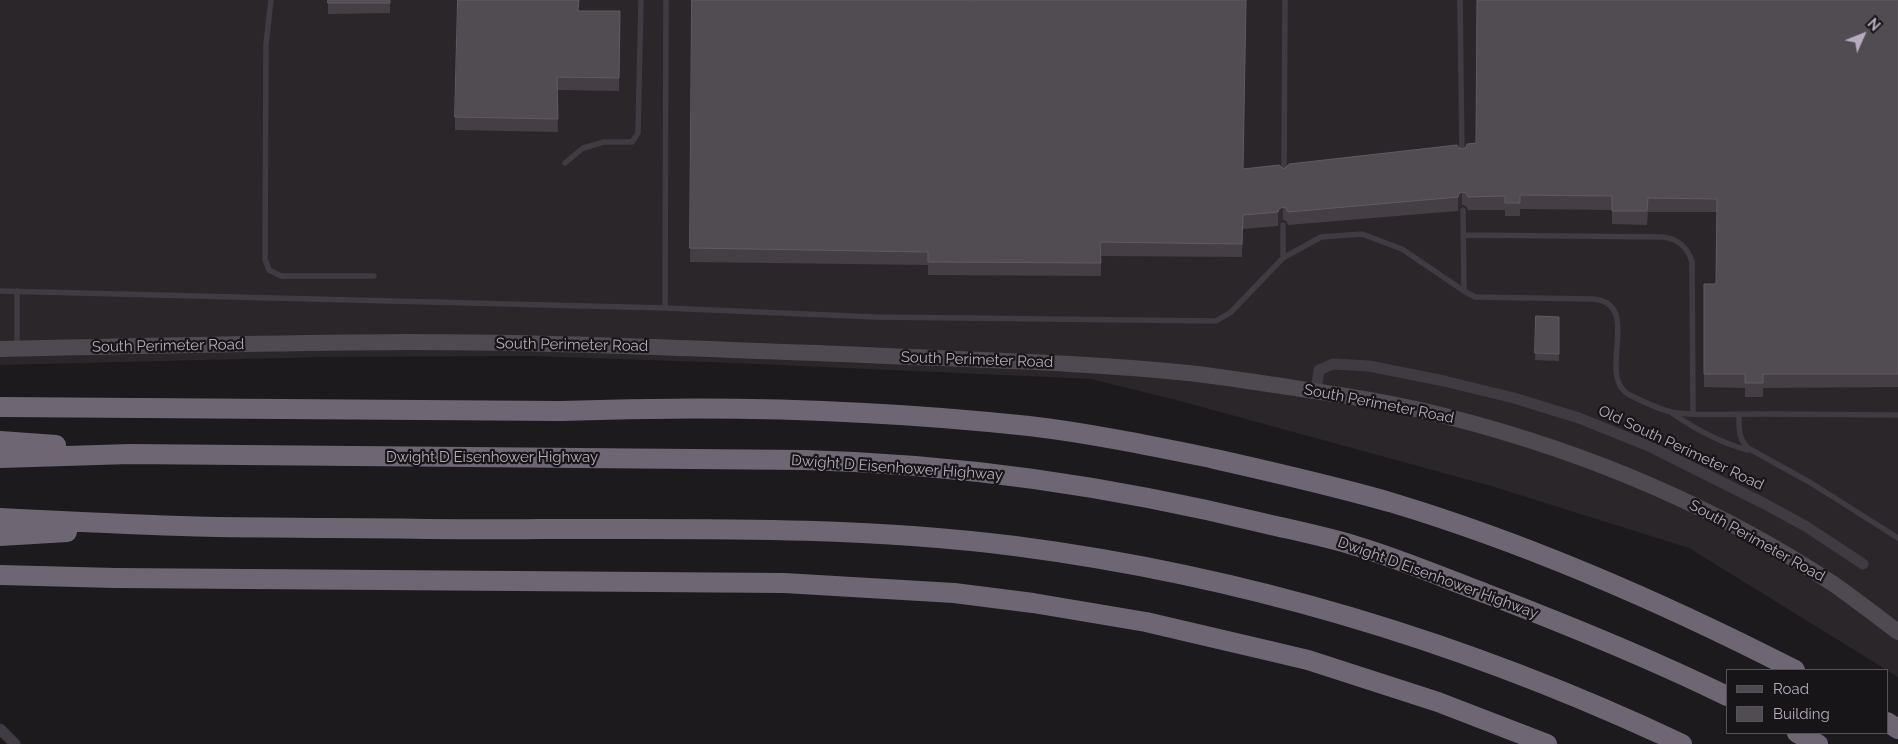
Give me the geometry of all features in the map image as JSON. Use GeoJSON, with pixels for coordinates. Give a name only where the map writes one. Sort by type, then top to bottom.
{"type":"FeatureCollection","features":[{"type":"Feature","properties":{"kind":"highway"},"geometry":{"type":"LineString","coordinates":[[0,407],[561,410],[650,408],[785,409],[910,415],[1032,427],[1131,442],[1277,472],[1419,511],[1537,553],[1632,592],[1725,634],[1793,669]]}},
{"type":"Feature","properties":{"kind":"highway"},"geometry":{"type":"LineString","coordinates":[[0,441],[185,454]]}},
{"type":"Feature","properties":{"kind":"highway","name":"Dwight D Eisenhower Highway"},"geometry":{"type":"LineString","coordinates":[[0,458],[185,454],[846,461],[969,471],[1086,486],[1191,506],[1356,546],[1463,585],[1606,641],[1726,696]]}},
{"type":"Feature","properties":{"kind":"highway"},"geometry":{"type":"LineString","coordinates":[[0,518],[184,526],[830,530],[955,540],[1054,552],[1153,568],[1237,587],[1419,639],[1566,692],[1682,744]]}},
{"type":"Feature","properties":{"kind":"highway"},"geometry":{"type":"LineString","coordinates":[[0,536],[184,526]]}},
{"type":"Feature","properties":{"kind":"highway"},"geometry":{"type":"LineString","coordinates":[[0,575],[115,578],[784,583],[954,593],[1032,603],[1146,622],[1308,660],[1438,702],[1547,744]]}},
{"type":"Feature","properties":{"kind":"highway"},"geometry":{"type":"LineString","coordinates":[[1799,734],[1818,744]]}},
{"type":"Feature","properties":{"kind":"street","name":"South Perimeter Road"},"geometry":{"type":"LineString","coordinates":[[0,348],[405,342],[675,347],[1034,361],[1190,373],[1316,391],[1371,400],[1484,426],[1558,449],[1641,480],[1726,521],[1783,553],[1837,586],[1898,632]]}},
{"type":"Feature","properties":{"kind":"street","name":"Old South Perimeter Road"},"geometry":{"type":"LineString","coordinates":[[1316,391],[1319,370],[1333,364],[1369,366],[1444,380],[1514,398],[1579,418],[1651,447],[1758,500],[1806,527],[1863,564]]}},
{"type":"Feature","properties":{"kind":"street"},"geometry":{"type":"LineString","coordinates":[[0,729],[15,744]]}},
{"type":"Feature","properties":{"kind":"lane"},"geometry":{"type":"LineString","coordinates":[[271,0],[266,44],[265,259],[269,270],[281,276],[374,276]]}},
{"type":"Feature","properties":{"kind":"lane"},"geometry":{"type":"LineString","coordinates":[[565,163],[583,148],[604,142],[632,142],[638,133],[641,0]]}},
{"type":"Feature","properties":{"kind":"lane"},"geometry":{"type":"LineString","coordinates":[[665,308],[666,0]]}},
{"type":"Feature","properties":{"kind":"lane"},"geometry":{"type":"LineString","coordinates":[[1284,178],[1285,0]]}},
{"type":"Feature","properties":{"kind":"lane"},"geometry":{"type":"LineString","coordinates":[[1460,0],[1462,158]]}},
{"type":"Feature","properties":{"kind":"lane"},"geometry":{"type":"LineString","coordinates":[[1463,210],[1464,291]]}},
{"type":"Feature","properties":{"kind":"lane"},"geometry":{"type":"LineString","coordinates":[[1283,225],[1283,258]]}},
{"type":"Feature","properties":{"kind":"lane"},"geometry":{"type":"LineString","coordinates":[[0,291],[665,308],[875,317],[1216,321],[1231,312],[1283,258],[1320,237],[1362,234],[1402,249],[1475,297],[1592,299],[1605,301],[1617,315],[1617,373],[1620,385],[1627,393],[1670,412],[1689,425],[1732,446],[1752,451]]}},
{"type":"Feature","properties":{"kind":"lane"},"geometry":{"type":"LineString","coordinates":[[1463,235],[1664,237],[1681,244],[1689,252],[1692,262],[1693,413]]}},
{"type":"Feature","properties":{"kind":"lane"},"geometry":{"type":"LineString","coordinates":[[17,291],[17,348]]}},
{"type":"Feature","properties":{"kind":"lane"},"geometry":{"type":"LineString","coordinates":[[1670,412],[1898,415]]}},
{"type":"Feature","properties":{"kind":"lane"},"geometry":{"type":"LineString","coordinates":[[1739,414],[1739,434],[1744,445],[1810,483],[1898,538]]}},
{"type":"Feature","properties":{"kind":"shaded area"},"geometry":{"type":"Polygon","coordinates":[[[0,0],[1898,0],[1898,677],[1888,669],[1885,669],[1689,548],[1491,486],[1180,401],[1091,379],[531,356],[324,357],[0,365],[0,0]]]}},
{"type":"Feature","properties":{"kind":"building"},"geometry":{"type":"Polygon","coordinates":[[[328,0],[390,0],[390,3],[328,3],[328,0]]]}},
{"type":"Feature","properties":{"kind":"building"},"geometry":{"type":"Polygon","coordinates":[[[458,0],[579,0],[578,11],[620,11],[619,78],[557,77],[558,119],[455,117],[458,0]]]}},
{"type":"Feature","properties":{"kind":"building"},"geometry":{"type":"Polygon","coordinates":[[[692,0],[1246,0],[1243,169],[1279,165],[1284,169],[1289,164],[1457,145],[1463,149],[1467,144],[1476,143],[1477,0],[1898,0],[1898,374],[1763,374],[1763,383],[1745,383],[1745,374],[1704,374],[1704,284],[1716,284],[1717,199],[1648,198],[1647,211],[1612,211],[1612,196],[1520,195],[1520,203],[1505,203],[1505,196],[1468,197],[1466,193],[1462,192],[1458,197],[1288,212],[1283,207],[1278,212],[1243,215],[1242,244],[1100,242],[1101,263],[928,262],[928,252],[690,248],[692,0]]]}},
{"type":"Feature","properties":{"kind":"building"},"geometry":{"type":"Polygon","coordinates":[[[1536,316],[1559,317],[1559,354],[1535,353],[1536,316]]]}}]}
